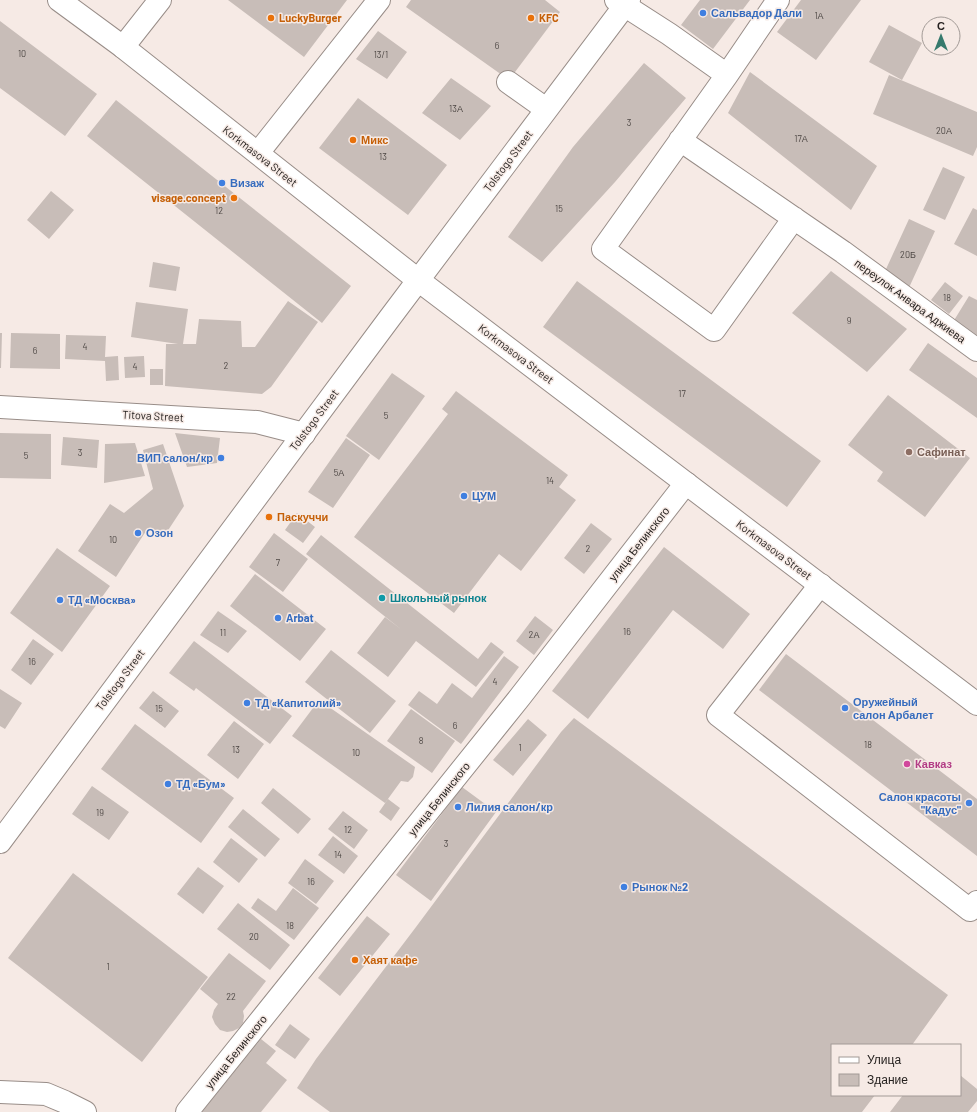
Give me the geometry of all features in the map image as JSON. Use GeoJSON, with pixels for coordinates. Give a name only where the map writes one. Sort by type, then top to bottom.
{"type":"FeatureCollection","features":[{"type":"Feature","properties":{"kind":"main road","name":"Korkmasova Street"},"geometry":{"type":"LineString","coordinates":[[59,0],[258,153],[418,280],[977,704]]}},
{"type":"Feature","properties":{"kind":"main road"},"geometry":{"type":"LineString","coordinates":[[122,47],[160,0]]}},
{"type":"Feature","properties":{"kind":"main road"},"geometry":{"type":"LineString","coordinates":[[258,153],[379,0]]}},
{"type":"Feature","properties":{"kind":"main road"},"geometry":{"type":"LineString","coordinates":[[778,0],[727,75],[603,249],[714,330],[794,218]]}},
{"type":"Feature","properties":{"kind":"main road"},"geometry":{"type":"LineString","coordinates":[[623,2],[727,75]]}},
{"type":"Feature","properties":{"kind":"main road","name":"Tolstogo Street"},"geometry":{"type":"LineString","coordinates":[[0,842],[546,109],[623,2]]}},
{"type":"Feature","properties":{"kind":"main road"},"geometry":{"type":"LineString","coordinates":[[508,82],[546,109]]}},
{"type":"Feature","properties":{"kind":"main road","name":"переулок Анвара Аджиева"},"geometry":{"type":"LineString","coordinates":[[680,140],[843,252],[977,350]]}},
{"type":"Feature","properties":{"kind":"main road","name":"Titova Street"},"geometry":{"type":"LineString","coordinates":[[0,407],[257,422],[304,434]]}},
{"type":"Feature","properties":{"kind":"main road","name":"улица Белинского"},"geometry":{"type":"LineString","coordinates":[[187,1112],[515,704],[683,487],[687,484]]}},
{"type":"Feature","properties":{"kind":"main road"},"geometry":{"type":"LineString","coordinates":[[821,585],[718,715],[970,910],[977,902]]}},
{"type":"Feature","properties":{"kind":"main road"},"geometry":{"type":"LineString","coordinates":[[0,1092],[46,1094],[85,1112]]}},
{"type":"Feature","properties":{"kind":"building"},"geometry":{"type":"Polygon","coordinates":[[[228,0],[347,0],[304,57],[228,0]]]}},
{"type":"Feature","properties":{"kind":"building"},"geometry":{"type":"Polygon","coordinates":[[[411,0],[545,0],[560,12],[509,80],[406,7],[411,0]]]}},
{"type":"Feature","properties":{"kind":"building"},"geometry":{"type":"Polygon","coordinates":[[[700,0],[750,0],[713,49],[681,25],[700,0]]]}},
{"type":"Feature","properties":{"kind":"building"},"geometry":{"type":"Polygon","coordinates":[[[801,0],[861,0],[816,60],[777,32],[801,0]]]}},
{"type":"Feature","properties":{"kind":"building"},"geometry":{"type":"Polygon","coordinates":[[[0,21],[97,94],[65,136],[0,88],[0,21]]]}},
{"type":"Feature","properties":{"kind":"building"},"geometry":{"type":"Polygon","coordinates":[[[889,25],[921,42],[902,80],[869,62],[889,25]]]}},
{"type":"Feature","properties":{"kind":"building"},"geometry":{"type":"Polygon","coordinates":[[[378,31],[407,52],[387,79],[356,59],[378,31]]]}},
{"type":"Feature","properties":{"kind":"building"},"geometry":{"type":"Polygon","coordinates":[[[644,63],[686,98],[615,182],[542,262],[508,237],[573,147],[644,63]]]}},
{"type":"Feature","properties":{"kind":"building"},"geometry":{"type":"Polygon","coordinates":[[[750,72],[877,166],[851,210],[728,113],[750,72]]]}},
{"type":"Feature","properties":{"kind":"building"},"geometry":{"type":"Polygon","coordinates":[[[889,75],[977,112],[977,147],[973,156],[873,114],[889,75]]]}},
{"type":"Feature","properties":{"kind":"building"},"geometry":{"type":"Polygon","coordinates":[[[451,78],[491,106],[460,140],[422,113],[451,78]]]}},
{"type":"Feature","properties":{"kind":"building"},"geometry":{"type":"Polygon","coordinates":[[[358,98],[447,165],[408,215],[319,148],[358,98]]]}},
{"type":"Feature","properties":{"kind":"building"},"geometry":{"type":"Polygon","coordinates":[[[116,100],[351,286],[322,323],[87,136],[116,100]]]}},
{"type":"Feature","properties":{"kind":"building"},"geometry":{"type":"Polygon","coordinates":[[[943,167],[965,177],[945,220],[923,210],[943,167]]]}},
{"type":"Feature","properties":{"kind":"building"},"geometry":{"type":"Polygon","coordinates":[[[51,191],[74,210],[49,239],[27,220],[51,191]]]}},
{"type":"Feature","properties":{"kind":"building"},"geometry":{"type":"Polygon","coordinates":[[[973,208],[977,210],[977,256],[954,244],[973,208]]]}},
{"type":"Feature","properties":{"kind":"building"},"geometry":{"type":"Polygon","coordinates":[[[909,219],[935,231],[907,292],[881,280],[909,219]]]}},
{"type":"Feature","properties":{"kind":"building"},"geometry":{"type":"Polygon","coordinates":[[[153,262],[180,267],[176,291],[149,287],[153,262]]]}},
{"type":"Feature","properties":{"kind":"building"},"geometry":{"type":"Polygon","coordinates":[[[831,271],[907,329],[867,372],[792,313],[831,271]]]}},
{"type":"Feature","properties":{"kind":"building"},"geometry":{"type":"Polygon","coordinates":[[[577,281],[821,461],[787,507],[543,327],[577,281]]]}},
{"type":"Feature","properties":{"kind":"building"},"geometry":{"type":"Polygon","coordinates":[[[945,282],[963,296],[949,314],[931,300],[945,282]]]}},
{"type":"Feature","properties":{"kind":"building"},"geometry":{"type":"Polygon","coordinates":[[[969,296],[977,300],[977,336],[953,322],[969,296]]]}},
{"type":"Feature","properties":{"kind":"building"},"geometry":{"type":"Polygon","coordinates":[[[288,301],[318,322],[271,387],[262,394],[165,386],[166,344],[178,344],[131,337],[136,302],[188,309],[183,344],[196,344],[199,319],[241,321],[242,347],[255,347],[288,301]]]}},
{"type":"Feature","properties":{"kind":"building"},"geometry":{"type":"Polygon","coordinates":[[[0,333],[2,333],[1,368],[0,368],[0,333]]]}},
{"type":"Feature","properties":{"kind":"building"},"geometry":{"type":"Polygon","coordinates":[[[11,333],[60,334],[60,369],[10,368],[11,333]]]}},
{"type":"Feature","properties":{"kind":"building"},"geometry":{"type":"Polygon","coordinates":[[[66,335],[106,336],[105,357],[118,356],[119,380],[106,381],[105,361],[65,359],[66,335]]]}},
{"type":"Feature","properties":{"kind":"building"},"geometry":{"type":"Polygon","coordinates":[[[928,343],[977,378],[977,418],[909,370],[928,343]]]}},
{"type":"Feature","properties":{"kind":"building"},"geometry":{"type":"Polygon","coordinates":[[[144,356],[145,377],[125,378],[124,357],[144,356]]]}},
{"type":"Feature","properties":{"kind":"building"},"geometry":{"type":"Polygon","coordinates":[[[150,369],[163,369],[163,385],[150,385],[150,369]]]}},
{"type":"Feature","properties":{"kind":"building"},"geometry":{"type":"Polygon","coordinates":[[[392,373],[425,396],[379,460],[346,436],[392,373]]]}},
{"type":"Feature","properties":{"kind":"building"},"geometry":{"type":"Polygon","coordinates":[[[456,391],[568,475],[559,487],[576,500],[521,571],[499,554],[454,613],[354,537],[448,414],[442,409],[456,391]]]}},
{"type":"Feature","properties":{"kind":"building","name":"Сафинат"},"geometry":{"type":"Polygon","coordinates":[[[888,395],[970,458],[925,517],[877,481],[883,472],[848,445],[888,395]]]}},
{"type":"Feature","properties":{"kind":"building"},"geometry":{"type":"Polygon","coordinates":[[[0,433],[51,434],[51,479],[0,478],[0,433]]]}},
{"type":"Feature","properties":{"kind":"building"},"geometry":{"type":"Polygon","coordinates":[[[175,433],[220,438],[217,463],[187,467],[175,433]]]}},
{"type":"Feature","properties":{"kind":"building"},"geometry":{"type":"Polygon","coordinates":[[[63,437],[99,440],[97,468],[61,465],[63,437]]]}},
{"type":"Feature","properties":{"kind":"building"},"geometry":{"type":"Polygon","coordinates":[[[346,438],[370,455],[333,508],[308,492],[346,438]]]}},
{"type":"Feature","properties":{"kind":"building"},"geometry":{"type":"Polygon","coordinates":[[[135,443],[145,476],[104,483],[105,444],[135,443]]]}},
{"type":"Feature","properties":{"kind":"building"},"geometry":{"type":"Polygon","coordinates":[[[163,444],[184,506],[163,538],[148,528],[116,577],[78,551],[110,504],[124,513],[153,489],[143,450],[163,444]]]}},
{"type":"Feature","properties":{"kind":"building"},"geometry":{"type":"Polygon","coordinates":[[[297,513],[315,527],[303,543],[285,530],[297,513]]]}},
{"type":"Feature","properties":{"kind":"building"},"geometry":{"type":"Polygon","coordinates":[[[591,523],[612,539],[584,574],[564,558],[591,523]]]}},
{"type":"Feature","properties":{"kind":"building"},"geometry":{"type":"Polygon","coordinates":[[[274,533],[308,559],[283,592],[249,567],[274,533]]]}},
{"type":"Feature","properties":{"kind":"building","name":"Школьный рынок"},"geometry":{"type":"Polygon","coordinates":[[[321,535],[478,659],[491,642],[504,652],[476,687],[416,641],[388,677],[357,653],[385,617],[402,630],[306,554],[321,535]]]}},
{"type":"Feature","properties":{"kind":"building"},"geometry":{"type":"Polygon","coordinates":[[[664,547],[750,614],[723,649],[673,610],[588,719],[552,691],[664,547]]]}},
{"type":"Feature","properties":{"kind":"building","name":"ТД «Москва»"},"geometry":{"type":"Polygon","coordinates":[[[57,548],[110,586],[62,652],[10,613],[57,548]]]}},
{"type":"Feature","properties":{"kind":"building","name":"Arbat"},"geometry":{"type":"Polygon","coordinates":[[[255,574],[326,629],[300,661],[230,606],[255,574]]]}},
{"type":"Feature","properties":{"kind":"building"},"geometry":{"type":"Polygon","coordinates":[[[218,611],[247,631],[228,653],[200,635],[218,611]]]}},
{"type":"Feature","properties":{"kind":"building"},"geometry":{"type":"Polygon","coordinates":[[[535,616],[553,630],[534,655],[516,641],[535,616]]]}},
{"type":"Feature","properties":{"kind":"building"},"geometry":{"type":"Polygon","coordinates":[[[33,639],[54,654],[31,685],[11,670],[33,639]]]}},
{"type":"Feature","properties":{"kind":"building","name":"ТД «Капитолий»"},"geometry":{"type":"Polygon","coordinates":[[[194,641],[292,716],[270,744],[196,688],[194,691],[169,673],[194,641]]]}},
{"type":"Feature","properties":{"kind":"building"},"geometry":{"type":"Polygon","coordinates":[[[331,650],[396,701],[370,733],[305,682],[331,650]]]}},
{"type":"Feature","properties":{"kind":"building"},"geometry":{"type":"Polygon","coordinates":[[[786,654],[977,799],[977,856],[759,690],[786,654]]]}},
{"type":"Feature","properties":{"kind":"building"},"geometry":{"type":"Polygon","coordinates":[[[504,656],[519,667],[461,744],[408,705],[419,691],[437,704],[452,683],[472,698],[504,656]]]}},
{"type":"Feature","properties":{"kind":"building"},"geometry":{"type":"Polygon","coordinates":[[[0,689],[22,703],[5,729],[0,726],[0,689]]]}},
{"type":"Feature","properties":{"kind":"building"},"geometry":{"type":"Polygon","coordinates":[[[153,691],[179,711],[165,728],[139,708],[153,691]]]}},
{"type":"Feature","properties":{"kind":"building"},"geometry":{"type":"Polygon","coordinates":[[[319,700],[415,767],[413,777],[408,782],[401,781],[385,803],[292,736],[319,700]]]}},
{"type":"Feature","properties":{"kind":"building"},"geometry":{"type":"Polygon","coordinates":[[[411,709],[455,741],[432,773],[387,741],[411,709]]]}},
{"type":"Feature","properties":{"kind":"building","name":"Рынок №2"},"geometry":{"type":"Polygon","coordinates":[[[574,718],[948,995],[913,1044],[831,1044],[831,1096],[874,1096],[862,1112],[330,1112],[297,1088],[316,1059],[561,732],[574,718]]]}},
{"type":"Feature","properties":{"kind":"building"},"geometry":{"type":"Polygon","coordinates":[[[528,719],[547,735],[513,776],[493,760],[528,719]]]}},
{"type":"Feature","properties":{"kind":"building"},"geometry":{"type":"Polygon","coordinates":[[[234,721],[264,744],[238,779],[207,755],[234,721]]]}},
{"type":"Feature","properties":{"kind":"building","name":"ТД «Бум»"},"geometry":{"type":"Polygon","coordinates":[[[135,724],[234,798],[201,843],[101,769],[135,724]]]}},
{"type":"Feature","properties":{"kind":"building"},"geometry":{"type":"Polygon","coordinates":[[[92,786],[129,812],[109,840],[72,814],[92,786]]]}},
{"type":"Feature","properties":{"kind":"building"},"geometry":{"type":"Polygon","coordinates":[[[462,787],[496,812],[431,901],[396,875],[462,787]]]}},
{"type":"Feature","properties":{"kind":"building"},"geometry":{"type":"Polygon","coordinates":[[[273,788],[311,819],[298,834],[261,803],[273,788]]]}},
{"type":"Feature","properties":{"kind":"building"},"geometry":{"type":"Polygon","coordinates":[[[388,799],[400,808],[391,821],[379,812],[388,799]]]}},
{"type":"Feature","properties":{"kind":"building"},"geometry":{"type":"Polygon","coordinates":[[[243,809],[280,839],[265,857],[228,827],[243,809]]]}},
{"type":"Feature","properties":{"kind":"building"},"geometry":{"type":"Polygon","coordinates":[[[343,811],[368,830],[354,849],[328,829],[343,811]]]}},
{"type":"Feature","properties":{"kind":"building"},"geometry":{"type":"Polygon","coordinates":[[[333,836],[358,856],[344,874],[318,855],[333,836]]]}},
{"type":"Feature","properties":{"kind":"building"},"geometry":{"type":"Polygon","coordinates":[[[231,838],[258,859],[239,883],[213,862],[231,838]]]}},
{"type":"Feature","properties":{"kind":"building"},"geometry":{"type":"Polygon","coordinates":[[[305,859],[334,881],[316,904],[288,883],[305,859]]]}},
{"type":"Feature","properties":{"kind":"building"},"geometry":{"type":"Polygon","coordinates":[[[198,867],[224,886],[203,914],[177,894],[198,867]]]}},
{"type":"Feature","properties":{"kind":"building"},"geometry":{"type":"Polygon","coordinates":[[[73,873],[208,977],[142,1062],[8,958],[73,873]]]}},
{"type":"Feature","properties":{"kind":"building"},"geometry":{"type":"Polygon","coordinates":[[[293,888],[319,908],[294,940],[251,908],[258,898],[276,911],[293,888]]]}},
{"type":"Feature","properties":{"kind":"building"},"geometry":{"type":"Polygon","coordinates":[[[238,903],[290,945],[270,970],[217,929],[238,903]]]}},
{"type":"Feature","properties":{"kind":"building"},"geometry":{"type":"Polygon","coordinates":[[[367,916],[390,934],[340,996],[318,978],[367,916]]]}},
{"type":"Feature","properties":{"kind":"building"},"geometry":{"type":"Polygon","coordinates":[[[229,953],[266,981],[243,1011],[243,1023],[239,1028],[227,1032],[220,1030],[212,1017],[218,1004],[200,989],[229,953]]]}},
{"type":"Feature","properties":{"kind":"building"},"geometry":{"type":"Polygon","coordinates":[[[290,1024],[310,1039],[295,1059],[275,1045],[290,1024]]]}},
{"type":"Feature","properties":{"kind":"building"},"geometry":{"type":"Polygon","coordinates":[[[261,1039],[276,1051],[266,1063],[287,1080],[261,1112],[202,1112],[261,1039]]]}},
{"type":"Feature","properties":{"kind":"building"},"geometry":{"type":"Polygon","coordinates":[[[961,1076],[977,1089],[977,1101],[968,1112],[890,1112],[902,1096],[961,1096],[961,1076]]]}},
{"type":"Feature","properties":{"kind":"place","name":"Сальвадор Дали"},"geometry":{"type":"Point","coordinates":[703,13]}},
{"type":"Feature","properties":{"kind":"place","name":"LuckyBurger"},"geometry":{"type":"Point","coordinates":[271,18]}},
{"type":"Feature","properties":{"kind":"place","name":"KFC"},"geometry":{"type":"Point","coordinates":[531,18]}},
{"type":"Feature","properties":{"kind":"place","name":"Микс"},"geometry":{"type":"Point","coordinates":[353,140]}},
{"type":"Feature","properties":{"kind":"place","name":"Визаж"},"geometry":{"type":"Point","coordinates":[222,183]}},
{"type":"Feature","properties":{"kind":"place","name":"visage.concept"},"geometry":{"type":"Point","coordinates":[234,198]}},
{"type":"Feature","properties":{"kind":"place","name":"Сафинат"},"geometry":{"type":"Point","coordinates":[909,452]}},
{"type":"Feature","properties":{"kind":"place","name":"ВИП салон/кр"},"geometry":{"type":"Point","coordinates":[221,458]}},
{"type":"Feature","properties":{"kind":"place","name":"ЦУМ"},"geometry":{"type":"Point","coordinates":[464,496]}},
{"type":"Feature","properties":{"kind":"place","name":"Паскуччи"},"geometry":{"type":"Point","coordinates":[269,517]}},
{"type":"Feature","properties":{"kind":"place","name":"Озон"},"geometry":{"type":"Point","coordinates":[138,533]}},
{"type":"Feature","properties":{"kind":"place","name":"Школьный рынок"},"geometry":{"type":"Point","coordinates":[382,598]}},
{"type":"Feature","properties":{"kind":"place","name":"ТД «Москва»"},"geometry":{"type":"Point","coordinates":[60,600]}},
{"type":"Feature","properties":{"kind":"place","name":"Arbat"},"geometry":{"type":"Point","coordinates":[278,618]}},
{"type":"Feature","properties":{"kind":"place","name":"ТД «Капитолий»"},"geometry":{"type":"Point","coordinates":[247,703]}},
{"type":"Feature","properties":{"kind":"place","name":"Оружейный салон Арбалет"},"geometry":{"type":"Point","coordinates":[845,708]}},
{"type":"Feature","properties":{"kind":"place","name":"Кавказ"},"geometry":{"type":"Point","coordinates":[907,764]}},
{"type":"Feature","properties":{"kind":"place","name":"ТД «Бум»"},"geometry":{"type":"Point","coordinates":[168,784]}},
{"type":"Feature","properties":{"kind":"place","name":"Салон красоты \"Кадус\""},"geometry":{"type":"Point","coordinates":[969,803]}},
{"type":"Feature","properties":{"kind":"place","name":"Лилия салон/кр"},"geometry":{"type":"Point","coordinates":[458,807]}},
{"type":"Feature","properties":{"kind":"place","name":"Рынок №2"},"geometry":{"type":"Point","coordinates":[624,887]}},
{"type":"Feature","properties":{"kind":"place","name":"Хаят кафе"},"geometry":{"type":"Point","coordinates":[355,960]}}]}
